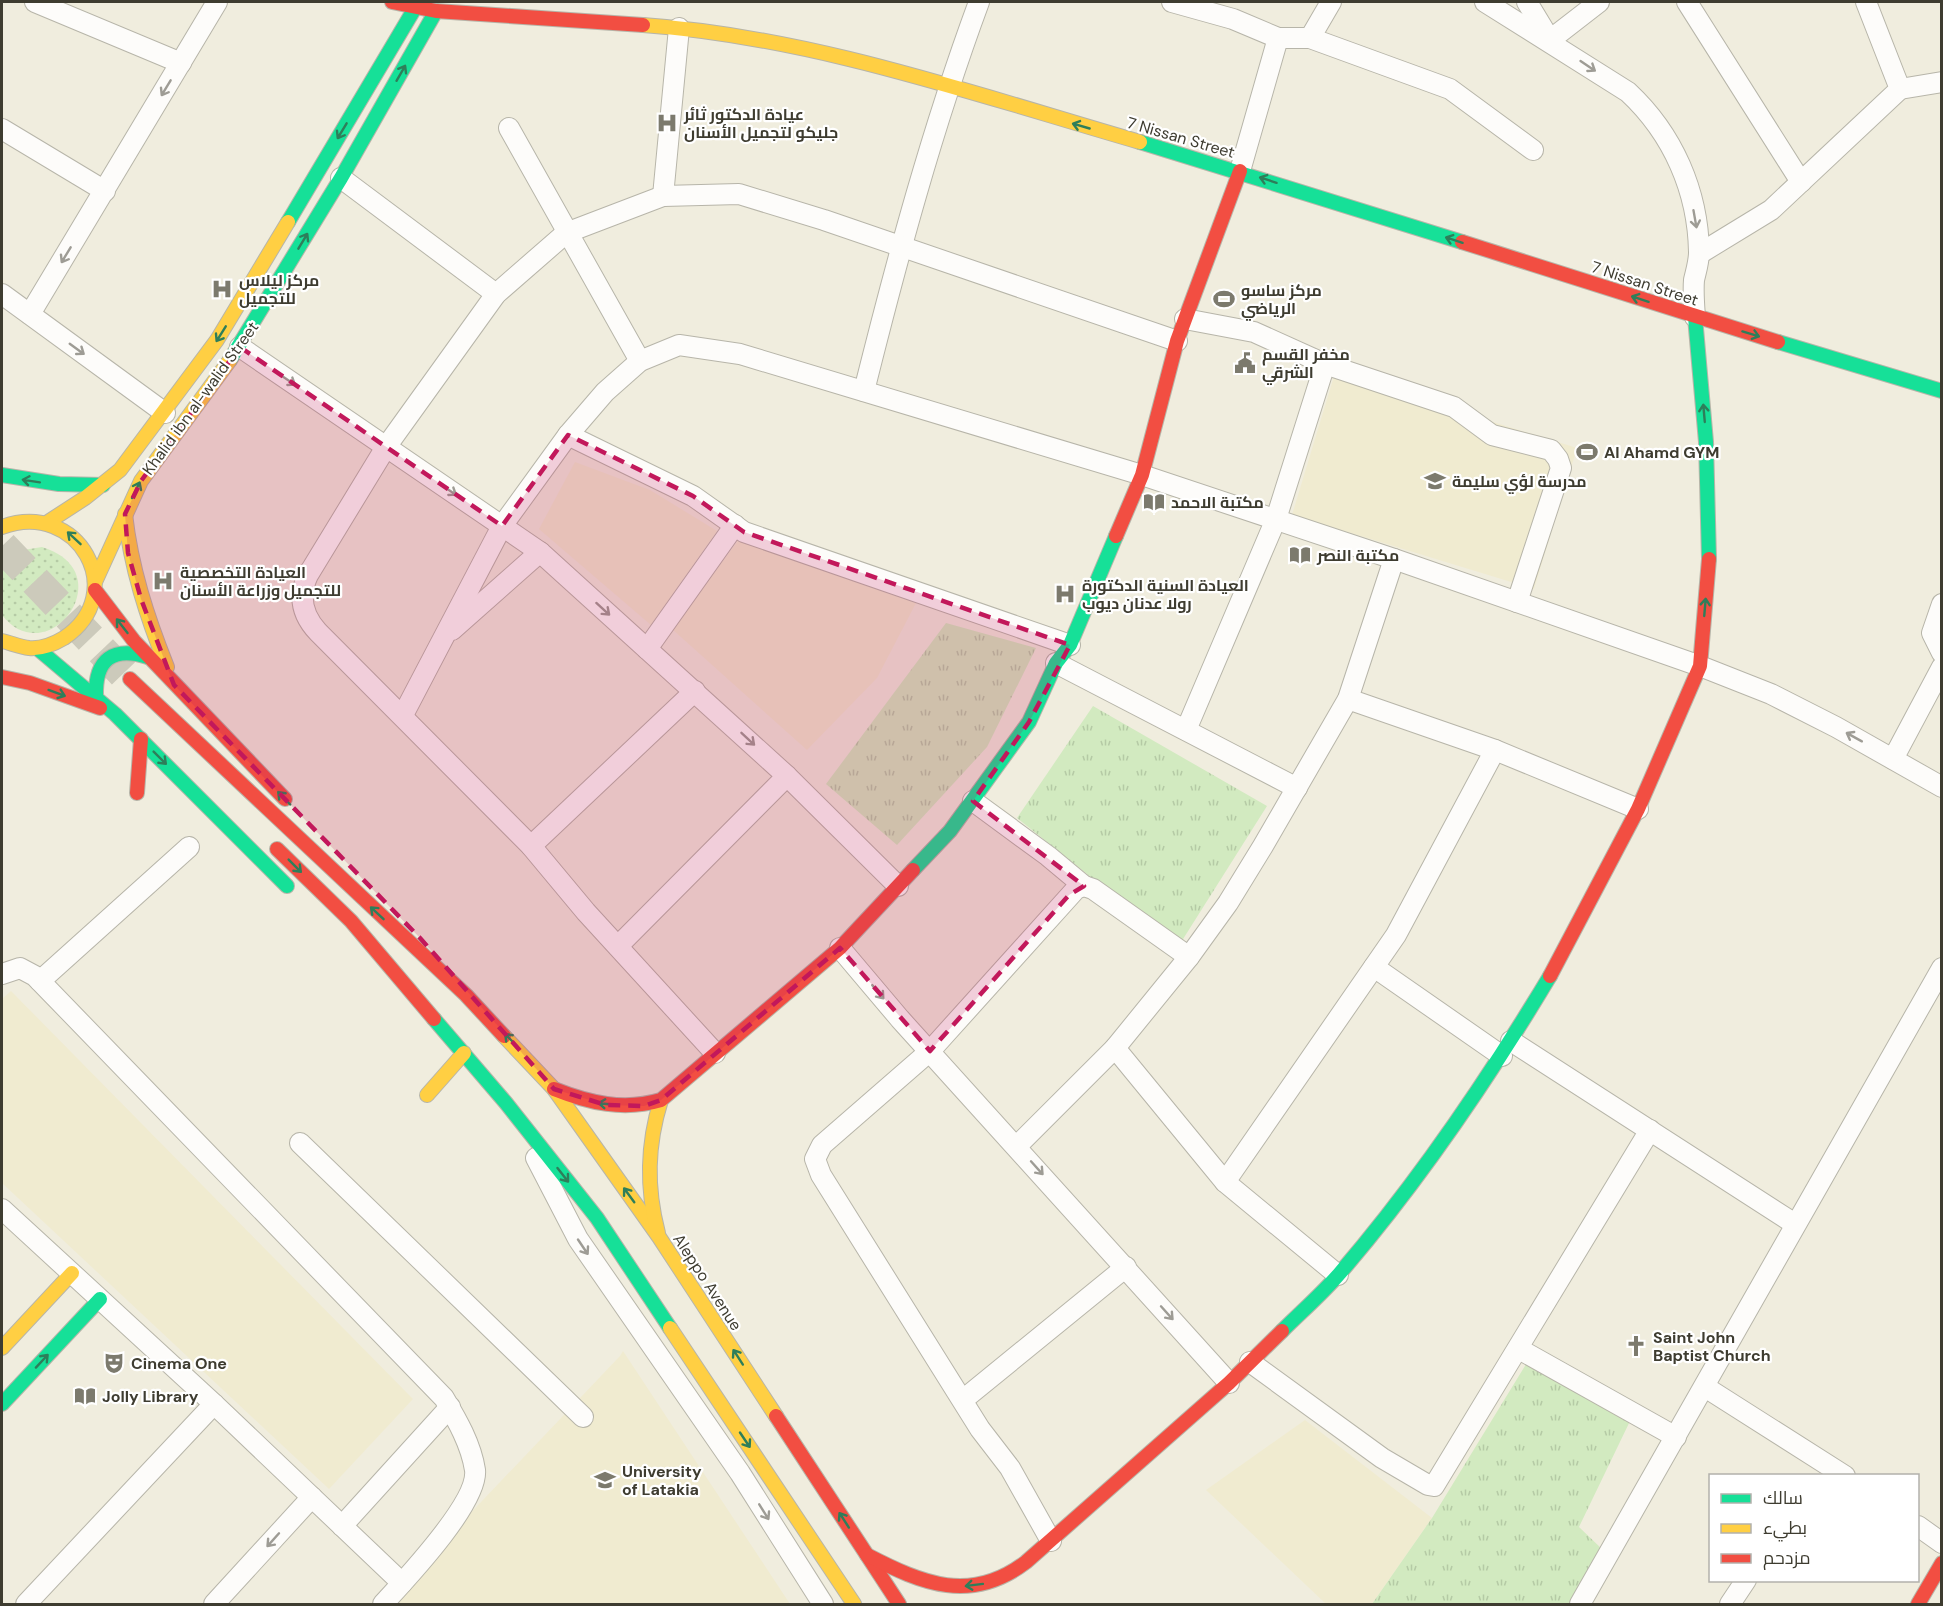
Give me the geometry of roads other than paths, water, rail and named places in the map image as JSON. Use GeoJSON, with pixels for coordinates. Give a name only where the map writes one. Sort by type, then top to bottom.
{"type":"FeatureCollection","features":[{"type":"Feature","properties":{"kind":"main road","name":"7 Nissan Street"},"geometry":{"type":"LineString","coordinates":[[392,2],[679,28],[785,45],[877,66],[1240,171],[1695,317],[1941,391]]}},
{"type":"Feature","properties":{"kind":"main road","name":"Khalid ibn al-walid Street"},"geometry":{"type":"LineString","coordinates":[[38,649],[58,643],[76,631],[89,612],[95,586],[124,513],[141,481],[240,347],[341,178],[428,5]]}},
{"type":"Feature","properties":{"kind":"main road"},"geometry":{"type":"LineString","coordinates":[[48,522],[120,470],[165,413],[218,340],[428,5]]}},
{"type":"Feature","properties":{"kind":"main road"},"geometry":{"type":"LineString","coordinates":[[554,1089],[579,1100],[606,1105],[644,1106],[661,1100],[840,948],[950,831],[973,801],[1029,722],[1056,663],[1070,645],[1142,475],[1177,341],[1240,171]]}},
{"type":"Feature","properties":{"kind":"main road"},"geometry":{"type":"LineString","coordinates":[[867,1556],[910,1579],[945,1586],[974,1586],[1000,1580],[1026,1562],[1229,1383],[1338,1275],[1400,1200],[1506,1049],[1558,963],[1638,809],[1700,666],[1709,558],[1706,442],[1695,317]]}},
{"type":"Feature","properties":{"kind":"main road"},"geometry":{"type":"LineString","coordinates":[[2,475],[59,484],[103,484]]}},
{"type":"Feature","properties":{"kind":"main road"},"geometry":{"type":"LineString","coordinates":[[14,511],[31,520]]}},
{"type":"Feature","properties":{"kind":"main road"},"geometry":{"type":"LineString","coordinates":[[124,513],[128,553],[141,599],[174,685]]}},
{"type":"Feature","properties":{"kind":"main road"},"geometry":{"type":"LineString","coordinates":[[2,527],[31,520],[48,522],[68,532],[81,543],[91,561],[95,586],[148,657],[296,810]]}},
{"type":"Feature","properties":{"kind":"main road"},"geometry":{"type":"LineString","coordinates":[[4,646],[38,649],[96,696],[296,894]]}},
{"type":"Feature","properties":{"kind":"main road"},"geometry":{"type":"LineString","coordinates":[[96,696],[94,682],[99,669],[108,658],[121,652],[135,651],[148,657]]}},
{"type":"Feature","properties":{"kind":"main road"},"geometry":{"type":"LineString","coordinates":[[2,676],[24,681],[115,714]]}},
{"type":"Feature","properties":{"kind":"main road"},"geometry":{"type":"LineString","coordinates":[[130,680],[466,995]]}},
{"type":"Feature","properties":{"kind":"main road"},"geometry":{"type":"LineString","coordinates":[[137,793],[141,739]]}},
{"type":"Feature","properties":{"kind":"main road"},"geometry":{"type":"LineString","coordinates":[[269,840],[351,921],[506,1103],[597,1218],[854,1605]]}},
{"type":"Feature","properties":{"kind":"main road"},"geometry":{"type":"LineString","coordinates":[[353,869],[420,938],[466,995]]}},
{"type":"Feature","properties":{"kind":"main road"},"geometry":{"type":"LineString","coordinates":[[363,958],[433,1016]]}},
{"type":"Feature","properties":{"kind":"main road","name":"Aleppo Avenue"},"geometry":{"type":"LineString","coordinates":[[466,995],[554,1089],[659,1237],[899,1605]]}},
{"type":"Feature","properties":{"kind":"main road"},"geometry":{"type":"LineString","coordinates":[[427,1095],[464,1053]]}},
{"type":"Feature","properties":{"kind":"main road"},"geometry":{"type":"LineString","coordinates":[[659,1237],[648,1191],[647,1168],[649,1145],[661,1100]]}},
{"type":"Feature","properties":{"kind":"main road"},"geometry":{"type":"LineString","coordinates":[[2,1348],[72,1273]]}},
{"type":"Feature","properties":{"kind":"main road"},"geometry":{"type":"LineString","coordinates":[[2,1404],[100,1299]]}},
{"type":"Feature","properties":{"kind":"main road"},"geometry":{"type":"LineString","coordinates":[[1010,1586],[1026,1562]]}},
{"type":"Feature","properties":{"kind":"main road"},"geometry":{"type":"LineString","coordinates":[[1918,1605],[1941,1563]]}},
{"type":"Feature","properties":{"kind":"street"},"geometry":{"type":"LineString","coordinates":[[35,2],[181,63]]}},
{"type":"Feature","properties":{"kind":"street"},"geometry":{"type":"LineString","coordinates":[[30,314],[217,2]]}},
{"type":"Feature","properties":{"kind":"street"},"geometry":{"type":"LineString","coordinates":[[864,391],[900,248],[947,88],[979,2]]}},
{"type":"Feature","properties":{"kind":"street"},"geometry":{"type":"LineString","coordinates":[[1172,2],[1233,19],[1278,38],[1310,38],[1450,89],[1533,150]]}},
{"type":"Feature","properties":{"kind":"street"},"geometry":{"type":"LineString","coordinates":[[1310,38],[1331,2]]}},
{"type":"Feature","properties":{"kind":"street"},"geometry":{"type":"LineString","coordinates":[[1485,2],[1550,40],[1628,92],[1648,110],[1665,133],[1680,162],[1696,222],[1699,254],[1694,289],[1695,317]]}},
{"type":"Feature","properties":{"kind":"street"},"geometry":{"type":"LineString","coordinates":[[1527,2],[1550,40]]}},
{"type":"Feature","properties":{"kind":"street"},"geometry":{"type":"LineString","coordinates":[[1550,40],[1599,2]]}},
{"type":"Feature","properties":{"kind":"street"},"geometry":{"type":"LineString","coordinates":[[1687,2],[1801,182]]}},
{"type":"Feature","properties":{"kind":"street"},"geometry":{"type":"LineString","coordinates":[[1866,2],[1900,89]]}},
{"type":"Feature","properties":{"kind":"street"},"geometry":{"type":"LineString","coordinates":[[663,196],[679,28]]}},
{"type":"Feature","properties":{"kind":"street"},"geometry":{"type":"LineString","coordinates":[[1240,171],[1278,38]]}},
{"type":"Feature","properties":{"kind":"street"},"geometry":{"type":"LineString","coordinates":[[1699,254],[1771,210],[1900,89],[1941,82]]}},
{"type":"Feature","properties":{"kind":"street"},"geometry":{"type":"LineString","coordinates":[[509,128],[640,361]]}},
{"type":"Feature","properties":{"kind":"street"},"geometry":{"type":"LineString","coordinates":[[2,129],[105,191]]}},
{"type":"Feature","properties":{"kind":"street"},"geometry":{"type":"LineString","coordinates":[[341,178],[496,294]]}},
{"type":"Feature","properties":{"kind":"street"},"geometry":{"type":"LineString","coordinates":[[716,1053],[619,945],[586,912],[531,846],[311,624],[302,605],[304,585],[308,575],[386,447],[496,294],[566,232],[663,196],[739,194],[824,220],[900,248],[1177,341]]}},
{"type":"Feature","properties":{"kind":"street"},"geometry":{"type":"LineString","coordinates":[[2,294],[165,413]]}},
{"type":"Feature","properties":{"kind":"street"},"geometry":{"type":"LineString","coordinates":[[1185,319],[1254,332],[1325,364],[1454,407],[1492,435],[1551,450],[1562,468],[1517,602]]}},
{"type":"Feature","properties":{"kind":"street"},"geometry":{"type":"LineString","coordinates":[[403,715],[502,525],[568,435],[605,392],[640,361],[679,345],[740,354],[1142,475],[1394,559],[1700,666],[1771,694],[1941,787]]}},
{"type":"Feature","properties":{"kind":"street"},"geometry":{"type":"LineString","coordinates":[[240,347],[540,552],[787,776],[898,886]]}},
{"type":"Feature","properties":{"kind":"street"},"geometry":{"type":"LineString","coordinates":[[1186,730],[1276,519],[1325,364]]}},
{"type":"Feature","properties":{"kind":"street"},"geometry":{"type":"LineString","coordinates":[[568,435],[693,496],[744,532],[939,597],[1070,645]]}},
{"type":"Feature","properties":{"kind":"street"},"geometry":{"type":"LineString","coordinates":[[647,649],[735,525]]}},
{"type":"Feature","properties":{"kind":"street"},"geometry":{"type":"LineString","coordinates":[[443,638],[540,552]]}},
{"type":"Feature","properties":{"kind":"street"},"geometry":{"type":"LineString","coordinates":[[1017,1146],[1115,1048],[1189,957],[1234,893],[1348,699],[1394,559]]}},
{"type":"Feature","properties":{"kind":"street"},"geometry":{"type":"LineString","coordinates":[[1941,604],[1932,633],[1941,653]]}},
{"type":"Feature","properties":{"kind":"street"},"geometry":{"type":"LineString","coordinates":[[1056,663],[1297,788]]}},
{"type":"Feature","properties":{"kind":"street"},"geometry":{"type":"LineString","coordinates":[[1893,759],[1941,667]]}},
{"type":"Feature","properties":{"kind":"street"},"geometry":{"type":"LineString","coordinates":[[531,846],[695,691]]}},
{"type":"Feature","properties":{"kind":"street"},"geometry":{"type":"LineString","coordinates":[[1348,699],[1495,750],[1638,809]]}},
{"type":"Feature","properties":{"kind":"street"},"geometry":{"type":"LineString","coordinates":[[1226,1182],[1396,935],[1495,750]]}},
{"type":"Feature","properties":{"kind":"street"},"geometry":{"type":"LineString","coordinates":[[619,945],[787,776]]}},
{"type":"Feature","properties":{"kind":"street"},"geometry":{"type":"LineString","coordinates":[[973,801],[1048,856],[1084,886],[1093,889],[1189,957]]}},
{"type":"Feature","properties":{"kind":"street"},"geometry":{"type":"LineString","coordinates":[[40,981],[189,847]]}},
{"type":"Feature","properties":{"kind":"street"},"geometry":{"type":"LineString","coordinates":[[1051,1542],[1010,1468],[980,1429],[964,1400],[821,1175],[815,1159],[822,1145],[930,1051],[964,1010],[1038,933],[1069,895],[1084,886]]}},
{"type":"Feature","properties":{"kind":"street"},"geometry":{"type":"LineString","coordinates":[[840,948],[1229,1383]]}},
{"type":"Feature","properties":{"kind":"street"},"geometry":{"type":"LineString","coordinates":[[1374,967],[1506,1049],[1650,1130],[1794,1224]]}},
{"type":"Feature","properties":{"kind":"street"},"geometry":{"type":"LineString","coordinates":[[2,974],[20,968],[40,981],[444,1398],[450,1407],[458,1421],[475,1472],[472,1489],[432,1551],[383,1605]]}},
{"type":"Feature","properties":{"kind":"street"},"geometry":{"type":"LineString","coordinates":[[1580,1605],[1705,1387],[1794,1224],[1941,969]]}},
{"type":"Feature","properties":{"kind":"street"},"geometry":{"type":"LineString","coordinates":[[1115,1048],[1226,1182],[1338,1275]]}},
{"type":"Feature","properties":{"kind":"street"},"geometry":{"type":"LineString","coordinates":[[506,1103],[578,1239],[740,1473],[823,1605]]}},
{"type":"Feature","properties":{"kind":"street"},"geometry":{"type":"LineString","coordinates":[[1250,1362],[1382,1458],[1428,1485],[1434,1486],[1650,1130]]}},
{"type":"Feature","properties":{"kind":"street"},"geometry":{"type":"LineString","coordinates":[[300,1143],[584,1417]]}},
{"type":"Feature","properties":{"kind":"street"},"geometry":{"type":"LineString","coordinates":[[2,1209],[214,1404],[402,1583]]}},
{"type":"Feature","properties":{"kind":"street"},"geometry":{"type":"LineString","coordinates":[[964,1400],[1126,1267]]}},
{"type":"Feature","properties":{"kind":"street"},"geometry":{"type":"LineString","coordinates":[[1519,1349],[1676,1437]]}},
{"type":"Feature","properties":{"kind":"street"},"geometry":{"type":"LineString","coordinates":[[1705,1387],[1819,1468],[1838,1474]]}},
{"type":"Feature","properties":{"kind":"street"},"geometry":{"type":"LineString","coordinates":[[26,1605],[214,1404]]}},
{"type":"Feature","properties":{"kind":"street"},"geometry":{"type":"LineString","coordinates":[[342,1526],[450,1407]]}},
{"type":"Feature","properties":{"kind":"street"},"geometry":{"type":"LineString","coordinates":[[214,1605],[312,1497]]}},
{"type":"Feature","properties":{"kind":"street"},"geometry":{"type":"LineString","coordinates":[[1919,1527],[1941,1543]]}},
{"type":"Feature","properties":{"kind":"street"},"geometry":{"type":"LineString","coordinates":[[1731,1605],[1745,1582]]}},
{"type":"Feature","properties":{"kind":"tunnel"},"geometry":{"type":"LineString","coordinates":[[2,546],[127,677]]}},
{"type":"Feature","properties":{"kind":"place","name":"عيادة الدكتور ثائر جليكو لتجميل الأسنان"},"geometry":{"type":"Point","coordinates":[667,123]}},
{"type":"Feature","properties":{"kind":"place","name":"مركز ليلاس للتجميل"},"geometry":{"type":"Point","coordinates":[222,289]}},
{"type":"Feature","properties":{"kind":"place","name":"مركز ساسو الرياضي"},"geometry":{"type":"Point","coordinates":[1224,299]}},
{"type":"Feature","properties":{"kind":"place","name":"مخفر القسم الشرقي"},"geometry":{"type":"Point","coordinates":[1245,363]}},
{"type":"Feature","properties":{"kind":"place","name":"Al Ahamd GYM"},"geometry":{"type":"Point","coordinates":[1587,452]}},
{"type":"Feature","properties":{"kind":"place","name":"مدرسة لؤي سليمة"},"geometry":{"type":"Point","coordinates":[1435,481]}},
{"type":"Feature","properties":{"kind":"place","name":"مكتبة الاحمد"},"geometry":{"type":"Point","coordinates":[1154,502]}},
{"type":"Feature","properties":{"kind":"place","name":"مكتبة النصر"},"geometry":{"type":"Point","coordinates":[1300,555]}},
{"type":"Feature","properties":{"kind":"place","name":"العيادة التخصصية للتجميل وزراعة الأسنان"},"geometry":{"type":"Point","coordinates":[163,581]}},
{"type":"Feature","properties":{"kind":"place","name":"العيادة السنية الدكتورة رولا عدنان ديوب"},"geometry":{"type":"Point","coordinates":[1065,594]}},
{"type":"Feature","properties":{"kind":"place","name":"Saint John Baptist Church"},"geometry":{"type":"Point","coordinates":[1636,1346]}},
{"type":"Feature","properties":{"kind":"place","name":"Cinema One"},"geometry":{"type":"Point","coordinates":[114,1363]}},
{"type":"Feature","properties":{"kind":"place","name":"Jolly Library"},"geometry":{"type":"Point","coordinates":[85,1396]}},
{"type":"Feature","properties":{"kind":"place","name":"University of Latakia"},"geometry":{"type":"Point","coordinates":[605,1480]}}]}
